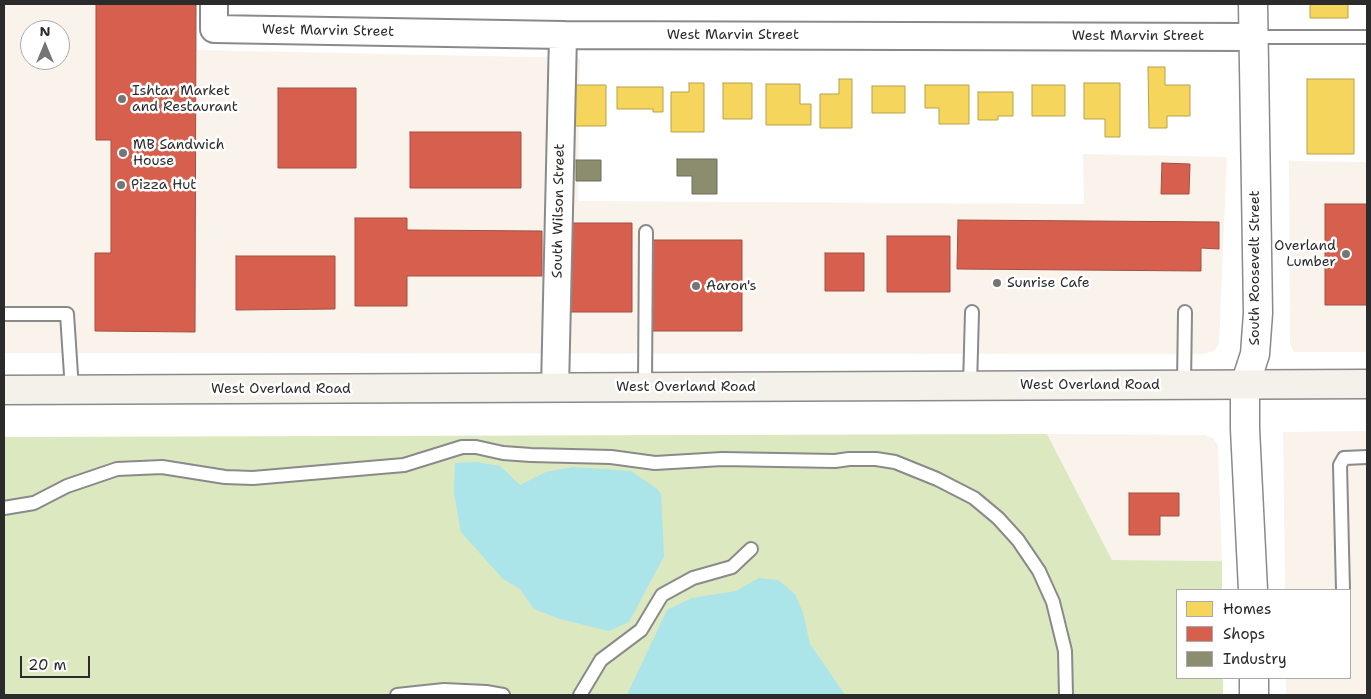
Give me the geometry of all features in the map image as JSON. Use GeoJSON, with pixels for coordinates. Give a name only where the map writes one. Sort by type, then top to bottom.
{"type":"FeatureCollection","features":[{"type":"Feature","properties":{"kind":"main road","name":"West Overland Road"},"geometry":{"type":"LineString","coordinates":[[4,390],[1367,384]]}},
{"type":"Feature","properties":{"kind":"street","name":"South Roosevelt Street"},"geometry":{"type":"LineString","coordinates":[[1253,4],[1258,312],[1255,354],[1245,385],[1245,429],[1253,589]]}},
{"type":"Feature","properties":{"kind":"street","name":"West Marvin Street"},"geometry":{"type":"LineString","coordinates":[[214,16],[563,35],[1253,37]]}},
{"type":"Feature","properties":{"kind":"street","name":"South Wilson Street"},"geometry":{"type":"LineString","coordinates":[[555,388],[563,35]]}},
{"type":"Feature","properties":{"kind":"street"},"geometry":{"type":"LineString","coordinates":[[1254,679],[1254,695]]}},
{"type":"Feature","properties":{"kind":"lane"},"geometry":{"type":"LineString","coordinates":[[1253,37],[1367,37]]}},
{"type":"Feature","properties":{"kind":"lane"},"geometry":{"type":"LineString","coordinates":[[645,387],[646,232]]}},
{"type":"Feature","properties":{"kind":"lane"},"geometry":{"type":"LineString","coordinates":[[970,386],[972,312]]}},
{"type":"Feature","properties":{"kind":"lane"},"geometry":{"type":"LineString","coordinates":[[1184,385],[1185,312]]}},
{"type":"Feature","properties":{"kind":"lane"},"geometry":{"type":"LineString","coordinates":[[4,314],[67,314],[72,390]]}},
{"type":"Feature","properties":{"kind":"lane"},"geometry":{"type":"LineString","coordinates":[[4,508],[34,503],[67,486],[117,469],[162,467],[225,477],[253,478],[404,465],[462,447],[476,447],[503,453],[611,457],[655,463],[722,459],[835,461],[876,459],[895,462],[937,479],[974,498],[998,518],[1018,540],[1039,571],[1053,602],[1065,651],[1066,695]]}},
{"type":"Feature","properties":{"kind":"lane"},"geometry":{"type":"LineString","coordinates":[[1343,589],[1340,465],[1344,458],[1367,457]]}},
{"type":"Feature","properties":{"kind":"lane"},"geometry":{"type":"LineString","coordinates":[[580,695],[601,660],[641,630],[662,595],[693,578],[732,567],[751,549]]}},
{"type":"Feature","properties":{"kind":"lane"},"geometry":{"type":"LineString","coordinates":[[397,695],[444,690],[486,692],[502,695]]}},
{"type":"Feature","properties":{"kind":"shaded area"},"geometry":{"type":"Polygon","coordinates":[[[4,4],[197,4],[197,50],[580,58],[578,201],[1084,204],[1083,154],[1227,157],[1219,344],[1214,351],[1204,354],[4,353],[4,4]]]}},
{"type":"Feature","properties":{"kind":"shaded area"},"geometry":{"type":"Polygon","coordinates":[[[1289,161],[1367,162],[1367,352],[1294,352],[1290,344],[1289,161]]]}},
{"type":"Feature","properties":{"kind":"shaded area"},"geometry":{"type":"Polygon","coordinates":[[[1367,431],[1367,695],[1286,695],[1286,679],[1351,679],[1351,589],[1285,589],[1283,432],[1367,431]]]}},
{"type":"Feature","properties":{"kind":"shaded area"},"geometry":{"type":"Polygon","coordinates":[[[1047,434],[1204,435],[1213,438],[1218,445],[1222,561],[1112,560],[1047,434]]]}},
{"type":"Feature","properties":{"kind":"green space"},"geometry":{"type":"Polygon","coordinates":[[[1047,434],[1112,560],[1222,561],[1222,589],[1176,589],[1176,679],[1223,679],[1223,695],[4,695],[4,437],[1047,434]]]}},
{"type":"Feature","properties":{"kind":"water"},"geometry":{"type":"Polygon","coordinates":[[[476,462],[500,466],[520,485],[546,472],[573,467],[631,471],[657,489],[661,494],[664,556],[629,622],[609,631],[560,619],[534,609],[520,589],[503,579],[461,532],[454,493],[455,463],[476,462]]]}},
{"type":"Feature","properties":{"kind":"water"},"geometry":{"type":"Polygon","coordinates":[[[759,578],[778,580],[795,594],[803,613],[810,644],[845,695],[627,695],[667,610],[692,598],[736,591],[759,578]]]}},
{"type":"Feature","properties":{"kind":"building: Homes"},"geometry":{"type":"Polygon","coordinates":[[[1310,4],[1348,4],[1348,18],[1310,18],[1310,4]]]}},
{"type":"Feature","properties":{"kind":"building: Homes"},"geometry":{"type":"Polygon","coordinates":[[[1148,67],[1165,67],[1165,85],[1190,85],[1190,116],[1167,116],[1167,128],[1149,128],[1148,67]]]}},
{"type":"Feature","properties":{"kind":"building: Homes"},"geometry":{"type":"Polygon","coordinates":[[[839,79],[852,79],[852,128],[820,128],[820,94],[839,94],[839,79]]]}},
{"type":"Feature","properties":{"kind":"building: Homes"},"geometry":{"type":"Polygon","coordinates":[[[1307,79],[1354,79],[1354,154],[1307,154],[1307,79]]]}},
{"type":"Feature","properties":{"kind":"building: Homes"},"geometry":{"type":"Polygon","coordinates":[[[689,83],[704,83],[704,132],[671,132],[671,92],[689,92],[689,83]]]}},
{"type":"Feature","properties":{"kind":"building: Homes"},"geometry":{"type":"Polygon","coordinates":[[[723,83],[752,83],[752,119],[723,119],[723,83]]]}},
{"type":"Feature","properties":{"kind":"building: Homes"},"geometry":{"type":"Polygon","coordinates":[[[1084,83],[1120,83],[1120,137],[1105,137],[1105,119],[1084,119],[1084,83]]]}},
{"type":"Feature","properties":{"kind":"building: Homes"},"geometry":{"type":"Polygon","coordinates":[[[766,84],[800,84],[800,104],[811,104],[811,125],[766,125],[766,84]]]}},
{"type":"Feature","properties":{"kind":"building: Homes"},"geometry":{"type":"Polygon","coordinates":[[[575,85],[606,85],[606,126],[575,126],[575,85]]]}},
{"type":"Feature","properties":{"kind":"building: Homes"},"geometry":{"type":"Polygon","coordinates":[[[925,85],[969,85],[969,124],[939,124],[939,108],[925,108],[925,85]]]}},
{"type":"Feature","properties":{"kind":"building: Homes"},"geometry":{"type":"Polygon","coordinates":[[[1032,85],[1065,85],[1065,116],[1032,116],[1032,85]]]}},
{"type":"Feature","properties":{"kind":"building: Homes"},"geometry":{"type":"Polygon","coordinates":[[[872,86],[905,86],[905,113],[872,113],[872,86]]]}},
{"type":"Feature","properties":{"kind":"building: Homes"},"geometry":{"type":"Polygon","coordinates":[[[617,87],[663,87],[663,112],[653,112],[653,109],[617,109],[617,87]]]}},
{"type":"Feature","properties":{"kind":"building: Homes"},"geometry":{"type":"Polygon","coordinates":[[[978,92],[1013,92],[1013,116],[998,116],[998,120],[978,120],[978,92]]]}},
{"type":"Feature","properties":{"kind":"building: Shops"},"geometry":{"type":"Polygon","coordinates":[[[96,4],[196,4],[195,332],[95,331],[95,253],[111,253],[111,140],[96,140],[96,4]]]}},
{"type":"Feature","properties":{"kind":"building: Shops"},"geometry":{"type":"Polygon","coordinates":[[[278,88],[356,88],[356,168],[278,168],[278,88]]]}},
{"type":"Feature","properties":{"kind":"building: Shops"},"geometry":{"type":"Polygon","coordinates":[[[410,132],[521,132],[521,188],[410,188],[410,132]]]}},
{"type":"Feature","properties":{"kind":"building: Shops"},"geometry":{"type":"Polygon","coordinates":[[[1162,163],[1190,164],[1189,194],[1161,194],[1162,163]]]}},
{"type":"Feature","properties":{"kind":"building: Shops","name":"Overland Lumber"},"geometry":{"type":"Polygon","coordinates":[[[1325,204],[1367,204],[1367,305],[1325,305],[1325,204]]]}},
{"type":"Feature","properties":{"kind":"building: Shops"},"geometry":{"type":"Polygon","coordinates":[[[355,218],[407,218],[407,230],[542,231],[542,276],[407,276],[407,306],[355,306],[355,218]]]}},
{"type":"Feature","properties":{"kind":"building: Shops"},"geometry":{"type":"Polygon","coordinates":[[[958,220],[1219,222],[1219,249],[1201,248],[1201,271],[957,269],[958,220]]]}},
{"type":"Feature","properties":{"kind":"building: Shops"},"geometry":{"type":"Polygon","coordinates":[[[568,223],[632,223],[632,312],[568,312],[568,223]]]}},
{"type":"Feature","properties":{"kind":"building: Shops"},"geometry":{"type":"Polygon","coordinates":[[[887,236],[950,236],[950,292],[887,292],[887,236]]]}},
{"type":"Feature","properties":{"kind":"building: Shops","name":"Aaron's"},"geometry":{"type":"Polygon","coordinates":[[[649,240],[742,240],[742,331],[649,331],[649,240]]]}},
{"type":"Feature","properties":{"kind":"building: Shops"},"geometry":{"type":"Polygon","coordinates":[[[825,253],[864,253],[864,291],[825,291],[825,253]]]}},
{"type":"Feature","properties":{"kind":"building: Shops"},"geometry":{"type":"Polygon","coordinates":[[[236,256],[335,256],[335,309],[236,310],[236,256]]]}},
{"type":"Feature","properties":{"kind":"building: Shops"},"geometry":{"type":"Polygon","coordinates":[[[1129,493],[1179,493],[1179,516],[1160,516],[1160,535],[1129,535],[1129,493]]]}},
{"type":"Feature","properties":{"kind":"building: Industry"},"geometry":{"type":"Polygon","coordinates":[[[677,159],[717,159],[717,194],[692,194],[692,176],[677,176],[677,159]]]}},
{"type":"Feature","properties":{"kind":"building: Industry"},"geometry":{"type":"Polygon","coordinates":[[[576,160],[601,160],[601,181],[576,181],[576,160]]]}},
{"type":"Feature","properties":{"kind":"place","name":"Ishtar Market and Restaurant"},"geometry":{"type":"Point","coordinates":[122,99]}},
{"type":"Feature","properties":{"kind":"place","name":"MB Sandwich House"},"geometry":{"type":"Point","coordinates":[123,153]}},
{"type":"Feature","properties":{"kind":"place","name":"Pizza Hut"},"geometry":{"type":"Point","coordinates":[121,185]}},
{"type":"Feature","properties":{"kind":"place","name":"Overland Lumber"},"geometry":{"type":"Point","coordinates":[1346,254]}},
{"type":"Feature","properties":{"kind":"place","name":"Sunrise Cafe"},"geometry":{"type":"Point","coordinates":[997,283]}},
{"type":"Feature","properties":{"kind":"place","name":"Aaron's"},"geometry":{"type":"Point","coordinates":[696,286]}}]}
